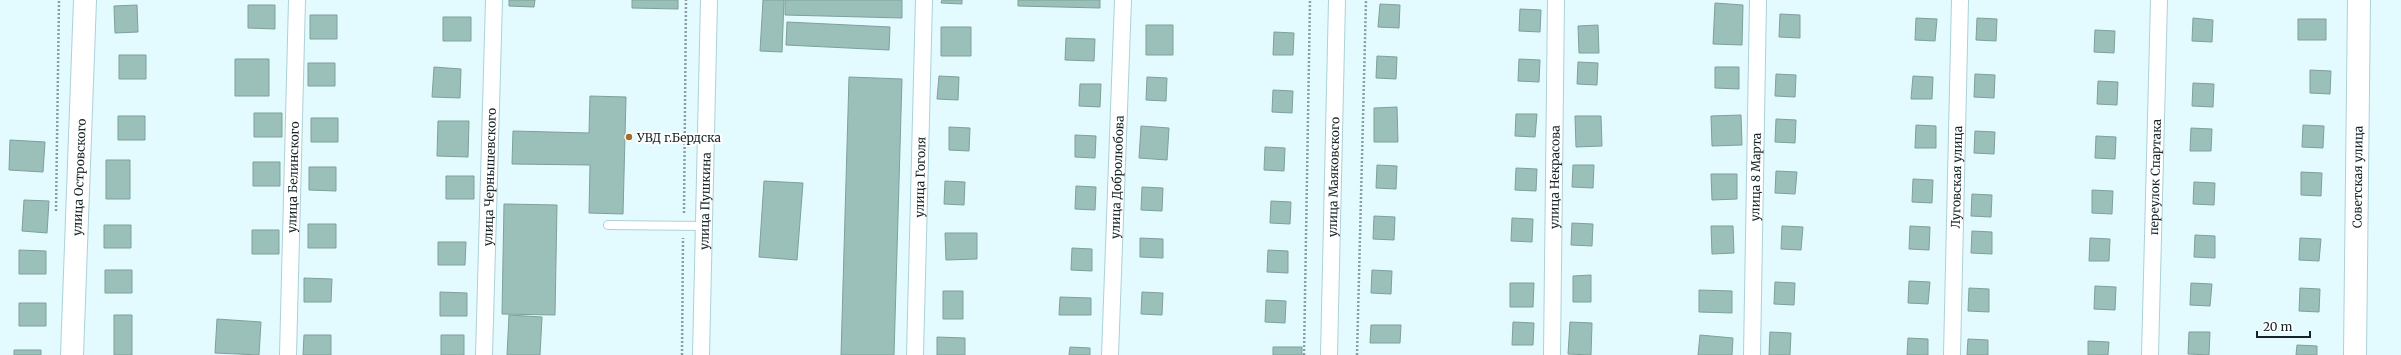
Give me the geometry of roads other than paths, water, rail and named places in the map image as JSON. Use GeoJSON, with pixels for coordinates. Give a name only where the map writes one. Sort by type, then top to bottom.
{"type":"FeatureCollection","features":[{"type":"Feature","properties":{"kind":"street","name":"улица Островского"},"geometry":{"type":"LineString","coordinates":[[72,355],[85,0]]}},
{"type":"Feature","properties":{"kind":"street","name":"улица Белинского"},"geometry":{"type":"LineString","coordinates":[[288,355],[296,0]]}},
{"type":"Feature","properties":{"kind":"street","name":"улица Чернышевского"},"geometry":{"type":"LineString","coordinates":[[484,355],[494,0]]}},
{"type":"Feature","properties":{"kind":"street","name":"улица Пушкина"},"geometry":{"type":"LineString","coordinates":[[701,355],[709,0]]}},
{"type":"Feature","properties":{"kind":"street","name":"улица Гоголя"},"geometry":{"type":"LineString","coordinates":[[915,355],[924,0]]}},
{"type":"Feature","properties":{"kind":"street","name":"улица Добролюбова"},"geometry":{"type":"LineString","coordinates":[[1110,355],[1123,0]]}},
{"type":"Feature","properties":{"kind":"street","name":"улица Маяковского"},"geometry":{"type":"LineString","coordinates":[[1329,355],[1337,0]]}},
{"type":"Feature","properties":{"kind":"street","name":"улица Некрасова"},"geometry":{"type":"LineString","coordinates":[[1552,355],[1556,0]]}},
{"type":"Feature","properties":{"kind":"street","name":"улица 8 Марта"},"geometry":{"type":"LineString","coordinates":[[1752,355],[1758,0]]}},
{"type":"Feature","properties":{"kind":"street","name":"Луговская улица"},"geometry":{"type":"LineString","coordinates":[[1952,355],[1960,0]]}},
{"type":"Feature","properties":{"kind":"street","name":"переулок Спартака"},"geometry":{"type":"LineString","coordinates":[[2150,355],[2159,0]]}},
{"type":"Feature","properties":{"kind":"street","name":"Советская улица"},"geometry":{"type":"LineString","coordinates":[[2355,355],[2359,0]]}},
{"type":"Feature","properties":{"kind":"lane"},"geometry":{"type":"LineString","coordinates":[[608,225],[704,226]]}},
{"type":"Feature","properties":{"kind":"place","name":"УВД г.Бердска"},"geometry":{"type":"Point","coordinates":[629,137]}}]}
